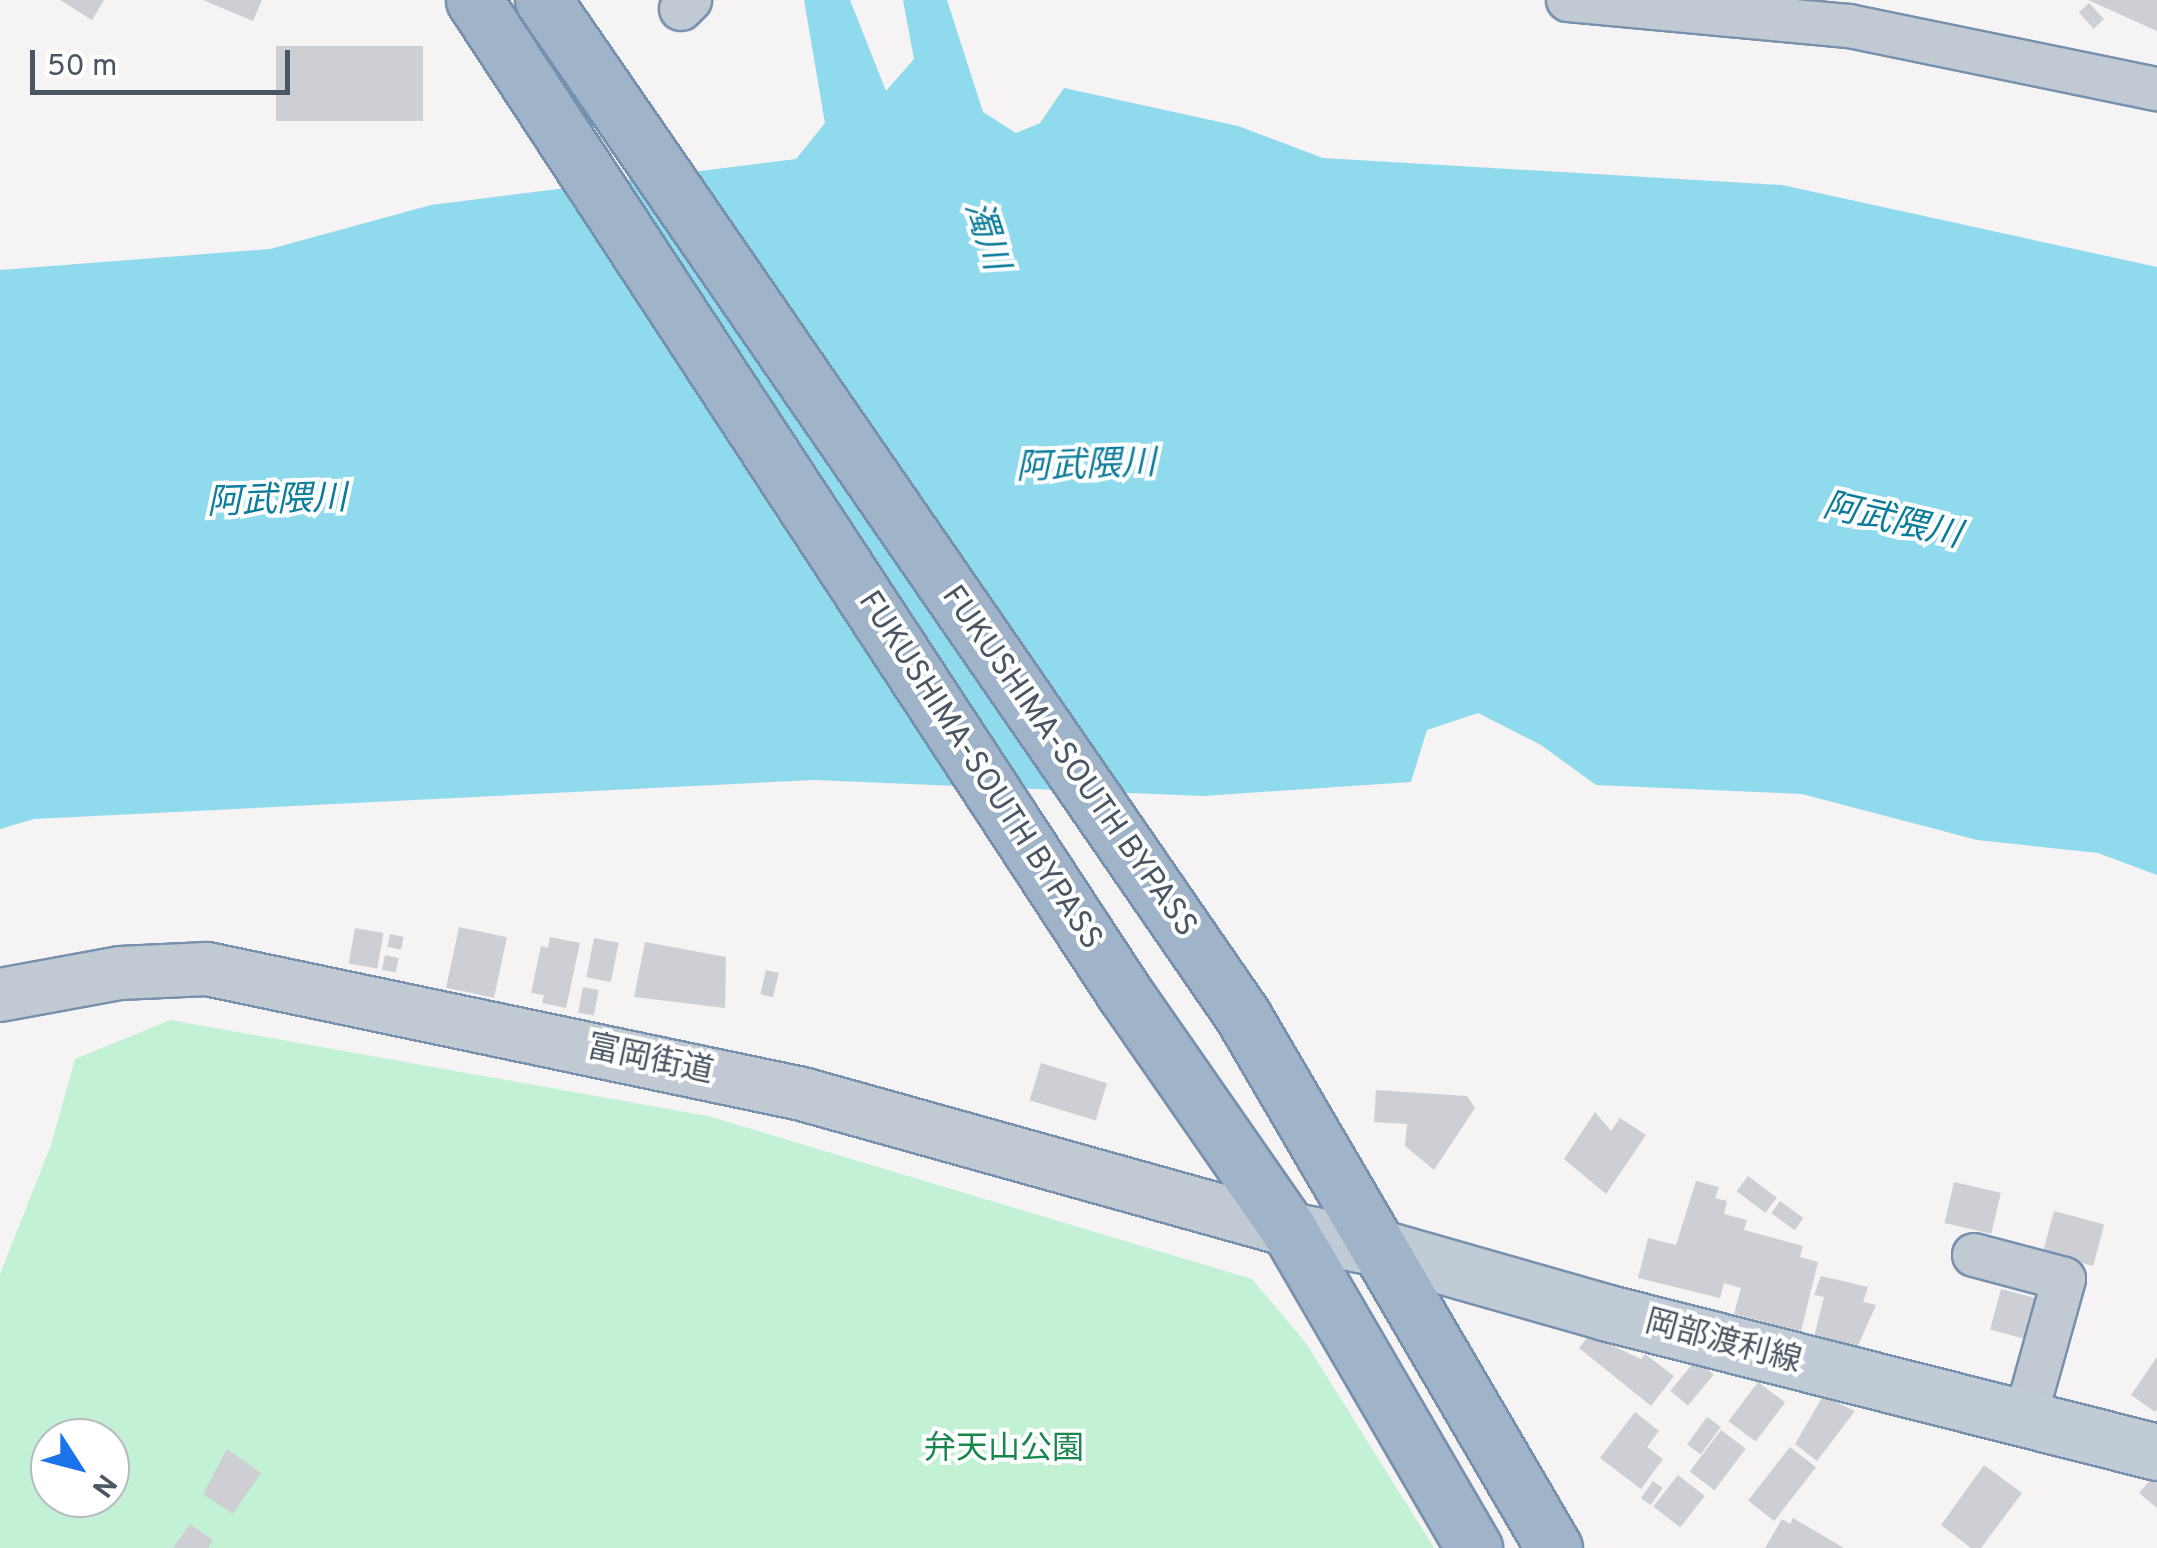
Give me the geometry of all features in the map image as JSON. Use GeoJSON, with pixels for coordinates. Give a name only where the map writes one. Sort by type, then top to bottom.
{"type":"FeatureCollection","features":[{"type":"Feature","properties":{"kind":"highway","name":"FUKUSHIMA-SOUTH BYPASS"},"geometry":{"type":"LineString","coordinates":[[554,17],[1243,1016],[1384,1249],[1554,1548]]}},
{"type":"Feature","properties":{"kind":"highway","name":"FUKUSHIMA-SOUTH BYPASS"},"geometry":{"type":"LineString","coordinates":[[487,19],[1174,1065],[1289,1230],[1474,1548]]}},
{"type":"Feature","properties":{"kind":"main road","name":"岡部渡利線"},"geometry":{"type":"LineString","coordinates":[[1289,1230],[1384,1249],[2157,1452]]}},
{"type":"Feature","properties":{"kind":"street"},"geometry":{"type":"LineString","coordinates":[[1568,0],[1848,26],[2157,89]]}},
{"type":"Feature","properties":{"kind":"street","name":"富岡街道"},"geometry":{"type":"LineString","coordinates":[[3,1005],[120,973],[207,969],[802,1094],[1289,1230]]}},
{"type":"Feature","properties":{"kind":"street"},"geometry":{"type":"LineString","coordinates":[[1974,1254],[2064,1280],[2025,1419]]}},
{"type":"Feature","properties":{"kind":"green space","name":"弁天山公園"},"geometry":{"type":"Polygon","coordinates":[[[170,1020],[708,1116],[1252,1279],[1306,1343],[1434,1548],[0,1548],[0,1274],[51,1145],[75,1059],[170,1020]]]}},
{"type":"Feature","properties":{"kind":"water"},"geometry":{"type":"Polygon","coordinates":[[[804,0],[850,0],[886,91],[914,59],[903,0],[947,0],[983,112],[1016,133],[1040,123],[1064,88],[1238,126],[1323,158],[1782,185],[2157,267],[2157,875],[2098,853],[1977,840],[1802,794],[1596,785],[1541,745],[1478,713],[1427,730],[1411,782],[1203,796],[814,780],[34,819],[0,829],[0,270],[270,249],[431,205],[796,159],[825,123],[804,0]]]}},
{"type":"Feature","properties":{"kind":"building"},"geometry":{"type":"Polygon","coordinates":[[[60,0],[104,0],[92,20],[60,0]]]}},
{"type":"Feature","properties":{"kind":"building"},"geometry":{"type":"Polygon","coordinates":[[[203,0],[262,0],[253,21],[203,0]]]}},
{"type":"Feature","properties":{"kind":"building"},"geometry":{"type":"Polygon","coordinates":[[[2088,0],[2157,0],[2157,31],[2088,0]]]}},
{"type":"Feature","properties":{"kind":"building"},"geometry":{"type":"Polygon","coordinates":[[[2089,3],[2104,19],[2094,29],[2079,13],[2089,3]]]}},
{"type":"Feature","properties":{"kind":"building"},"geometry":{"type":"Polygon","coordinates":[[[276,46],[423,46],[423,121],[276,121],[276,46]]]}},
{"type":"Feature","properties":{"kind":"building"},"geometry":{"type":"Polygon","coordinates":[[[459,927],[507,937],[494,998],[446,988],[459,927]]]}},
{"type":"Feature","properties":{"kind":"building"},"geometry":{"type":"Polygon","coordinates":[[[355,928],[384,933],[377,968],[349,963],[355,928]]]}},
{"type":"Feature","properties":{"kind":"building"},"geometry":{"type":"Polygon","coordinates":[[[390,934],[404,937],[401,950],[387,947],[390,934]]]}},
{"type":"Feature","properties":{"kind":"building"},"geometry":{"type":"Polygon","coordinates":[[[550,937],[580,943],[566,1008],[542,1003],[544,995],[531,993],[541,946],[548,948],[550,937]]]}},
{"type":"Feature","properties":{"kind":"building"},"geometry":{"type":"Polygon","coordinates":[[[594,938],[619,943],[611,982],[586,977],[594,938]]]}},
{"type":"Feature","properties":{"kind":"building"},"geometry":{"type":"Polygon","coordinates":[[[645,942],[726,957],[725,1008],[634,997],[645,942]]]}},
{"type":"Feature","properties":{"kind":"building"},"geometry":{"type":"Polygon","coordinates":[[[385,955],[399,958],[396,973],[382,970],[385,955]]]}},
{"type":"Feature","properties":{"kind":"building"},"geometry":{"type":"Polygon","coordinates":[[[766,970],[779,973],[773,997],[760,994],[766,970]]]}},
{"type":"Feature","properties":{"kind":"building"},"geometry":{"type":"Polygon","coordinates":[[[583,987],[599,990],[594,1016],[578,1013],[583,987]]]}},
{"type":"Feature","properties":{"kind":"building"},"geometry":{"type":"Polygon","coordinates":[[[1041,1063],[1107,1083],[1096,1120],[1030,1100],[1041,1063]]]}},
{"type":"Feature","properties":{"kind":"building"},"geometry":{"type":"Polygon","coordinates":[[[1376,1090],[1467,1096],[1475,1108],[1434,1170],[1405,1146],[1407,1124],[1374,1122],[1376,1090]]]}},
{"type":"Feature","properties":{"kind":"building"},"geometry":{"type":"Polygon","coordinates":[[[1595,1112],[1611,1131],[1620,1118],[1646,1135],[1606,1194],[1564,1159],[1595,1112]]]}},
{"type":"Feature","properties":{"kind":"building"},"geometry":{"type":"Polygon","coordinates":[[[1748,1176],[1777,1198],[1765,1213],[1737,1191],[1748,1176]]]}},
{"type":"Feature","properties":{"kind":"building"},"geometry":{"type":"Polygon","coordinates":[[[1696,1181],[1719,1187],[1715,1198],[1727,1201],[1724,1214],[1747,1220],[1744,1230],[1803,1246],[1800,1257],[1818,1262],[1801,1331],[1734,1314],[1741,1288],[1724,1283],[1720,1298],[1638,1278],[1648,1238],[1676,1245],[1696,1181]]]}},
{"type":"Feature","properties":{"kind":"building"},"geometry":{"type":"Polygon","coordinates":[[[1954,1182],[2001,1193],[1991,1234],[1945,1223],[1954,1182]]]}},
{"type":"Feature","properties":{"kind":"building"},"geometry":{"type":"Polygon","coordinates":[[[1780,1201],[1803,1218],[1795,1230],[1771,1213],[1780,1201]]]}},
{"type":"Feature","properties":{"kind":"building"},"geometry":{"type":"Polygon","coordinates":[[[2054,1211],[2104,1224],[2093,1266],[2043,1253],[2054,1211]]]}},
{"type":"Feature","properties":{"kind":"building"},"geometry":{"type":"Polygon","coordinates":[[[1821,1276],[1868,1287],[1863,1302],[1876,1305],[1857,1348],[1814,1337],[1824,1297],[1814,1295],[1821,1276]]]}},
{"type":"Feature","properties":{"kind":"building"},"geometry":{"type":"Polygon","coordinates":[[[2001,1289],[2042,1300],[2031,1340],[1990,1330],[2001,1289]]]}},
{"type":"Feature","properties":{"kind":"building"},"geometry":{"type":"Polygon","coordinates":[[[1589,1335],[1641,1359],[1645,1354],[1674,1376],[1651,1406],[1579,1348],[1589,1335]]]}},
{"type":"Feature","properties":{"kind":"building"},"geometry":{"type":"Polygon","coordinates":[[[2157,1357],[2157,1409],[2155,1412],[2131,1395],[2157,1357]]]}},
{"type":"Feature","properties":{"kind":"building"},"geometry":{"type":"Polygon","coordinates":[[[1696,1360],[1714,1375],[1688,1405],[1670,1391],[1696,1360]]]}},
{"type":"Feature","properties":{"kind":"building"},"geometry":{"type":"Polygon","coordinates":[[[1758,1382],[1785,1402],[1756,1442],[1729,1421],[1758,1382]]]}},
{"type":"Feature","properties":{"kind":"building"},"geometry":{"type":"Polygon","coordinates":[[[1823,1396],[1855,1411],[1817,1461],[1795,1444],[1823,1396]]]}},
{"type":"Feature","properties":{"kind":"building"},"geometry":{"type":"Polygon","coordinates":[[[1635,1412],[1659,1431],[1647,1447],[1663,1459],[1641,1489],[1600,1458],[1635,1412]]]}},
{"type":"Feature","properties":{"kind":"building"},"geometry":{"type":"Polygon","coordinates":[[[1707,1417],[1721,1427],[1701,1454],[1687,1445],[1707,1417]]]}},
{"type":"Feature","properties":{"kind":"building"},"geometry":{"type":"Polygon","coordinates":[[[1721,1430],[1746,1449],[1714,1490],[1690,1472],[1721,1430]]]}},
{"type":"Feature","properties":{"kind":"building"},"geometry":{"type":"Polygon","coordinates":[[[1790,1447],[1816,1467],[1774,1521],[1748,1501],[1790,1447]]]}},
{"type":"Feature","properties":{"kind":"building"},"geometry":{"type":"Polygon","coordinates":[[[227,1449],[261,1473],[233,1514],[203,1494],[227,1449]]]}},
{"type":"Feature","properties":{"kind":"building"},"geometry":{"type":"Polygon","coordinates":[[[1984,1465],[2022,1493],[1981,1548],[1971,1548],[1941,1525],[1984,1465]]]}},
{"type":"Feature","properties":{"kind":"building"},"geometry":{"type":"Polygon","coordinates":[[[1678,1475],[1705,1496],[1680,1527],[1653,1507],[1678,1475]]]}},
{"type":"Feature","properties":{"kind":"building"},"geometry":{"type":"Polygon","coordinates":[[[2151,1479],[2157,1484],[2157,1508],[2139,1493],[2151,1479]]]}},
{"type":"Feature","properties":{"kind":"building"},"geometry":{"type":"Polygon","coordinates":[[[1653,1481],[1663,1488],[1651,1505],[1641,1498],[1653,1481]]]}},
{"type":"Feature","properties":{"kind":"building"},"geometry":{"type":"Polygon","coordinates":[[[1793,1518],[1844,1548],[1765,1548],[1782,1519],[1790,1524],[1793,1518]]]}},
{"type":"Feature","properties":{"kind":"building"},"geometry":{"type":"Polygon","coordinates":[[[190,1524],[213,1540],[208,1548],[173,1548],[190,1524]]]}},
{"type":"Feature","properties":{"kind":"water label","name":"濁川"},"geometry":{"type":"Point","coordinates":[985,236]}},
{"type":"Feature","properties":{"kind":"water label","name":"阿武隈川"},"geometry":{"type":"Point","coordinates":[1086,467]}},
{"type":"Feature","properties":{"kind":"water label","name":"阿武隈川"},"geometry":{"type":"Point","coordinates":[277,502]}},
{"type":"Feature","properties":{"kind":"water label","name":"阿武隈川"},"geometry":{"type":"Point","coordinates":[1892,522]}}]}
